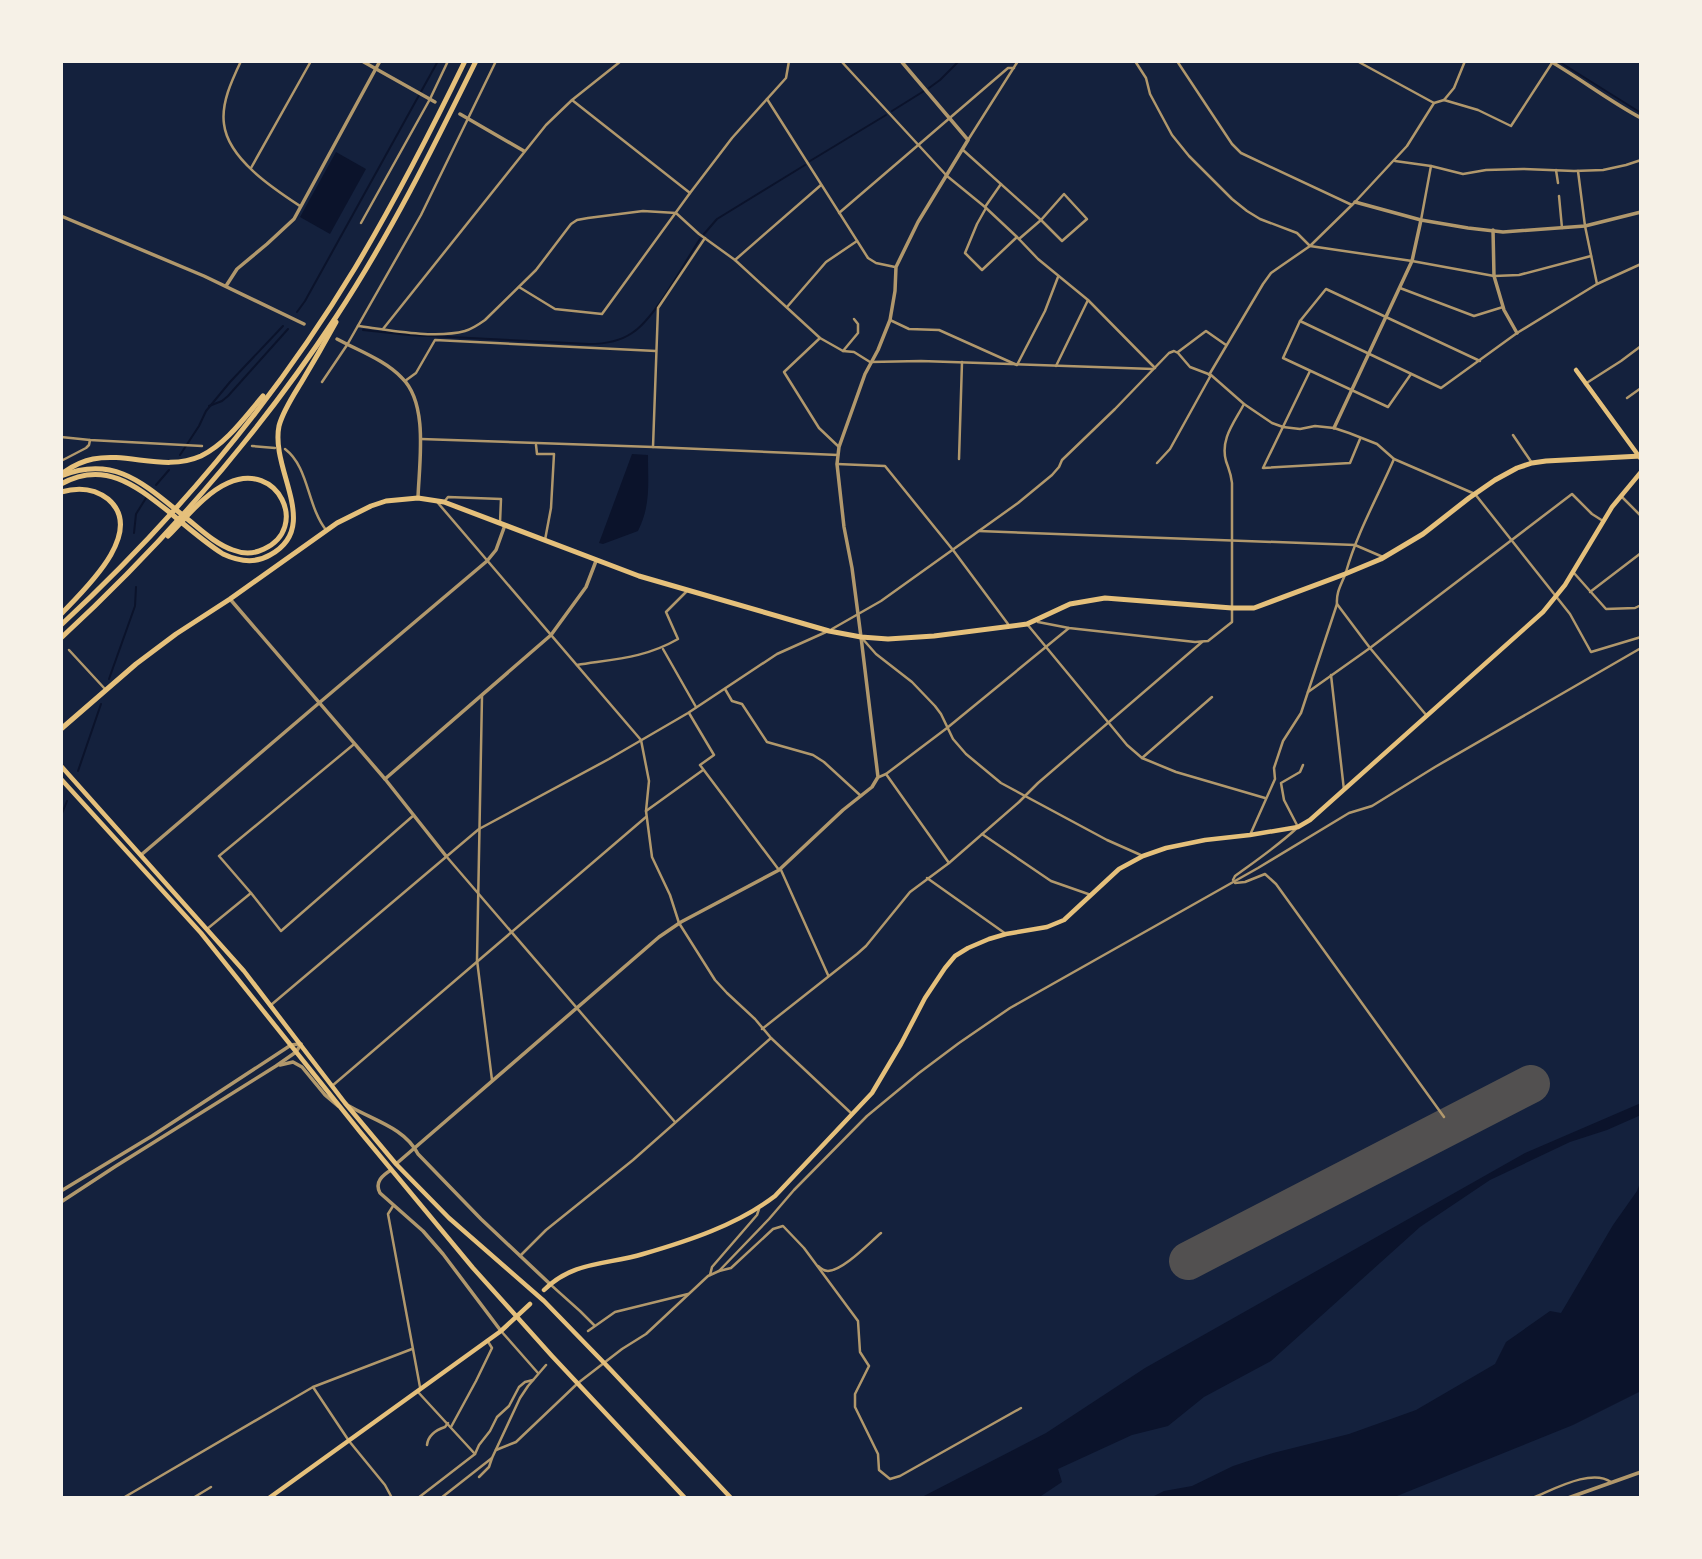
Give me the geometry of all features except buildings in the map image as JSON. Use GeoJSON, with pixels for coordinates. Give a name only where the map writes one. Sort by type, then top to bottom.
{"type":"FeatureCollection","features":[{"type":"Feature","properties":{"kind":"highway"},"geometry":{"type":"LineString","coordinates":[[61,625],[117,572],[187,496],[244,426],[328,310],[400,190],[465,61]]}},
{"type":"Feature","properties":{"kind":"highway"},"geometry":{"type":"LineString","coordinates":[[61,484],[74,478],[92,475],[117,478],[142,491],[223,554],[232,558],[249,561],[265,558],[285,544],[295,514],[279,455],[280,424],[290,401],[425,164],[476,61]]}},
{"type":"Feature","properties":{"kind":"highway"},"geometry":{"type":"LineString","coordinates":[[61,638],[110,594],[197,503],[281,395],[363,274]]}},
{"type":"Feature","properties":{"kind":"highway"},"geometry":{"type":"LineString","coordinates":[[61,475],[78,464],[93,459],[171,463],[193,459],[211,450],[249,414],[328,310]]}},
{"type":"Feature","properties":{"kind":"highway"},"geometry":{"type":"LineString","coordinates":[[61,729],[176,634],[326,530],[386,501],[418,498],[444,502],[639,576],[829,631],[861,638],[888,639],[1027,624],[1070,604],[1105,598],[1254,608],[1345,575],[1383,558],[1423,534],[1475,494],[1517,468],[1532,463],[1640,457]]}},
{"type":"Feature","properties":{"kind":"highway"},"geometry":{"type":"LineString","coordinates":[[61,475],[101,468],[129,476],[233,551],[250,553],[267,548],[279,538],[285,525],[286,509],[280,494],[268,483],[260,480],[244,478],[227,483],[197,503]]}},
{"type":"Feature","properties":{"kind":"highway"},"geometry":{"type":"LineString","coordinates":[[61,492],[78,489],[100,493],[117,509],[120,525],[117,543],[107,562],[61,614]]}},
{"type":"Feature","properties":{"kind":"main road"},"geometry":{"type":"LineString","coordinates":[[1576,370],[1640,457]]}},
{"type":"Feature","properties":{"kind":"main road"},"geometry":{"type":"LineString","coordinates":[[544,1290],[576,1268],[641,1255],[715,1230],[759,1208],[775,1195],[872,1093],[925,998],[955,956],[968,948],[1006,934],[1048,927],[1064,920],[1119,870],[1143,856],[1205,840],[1298,827],[1310,820],[1543,612],[1573,572],[1603,521],[1641,472]]}},
{"type":"Feature","properties":{"kind":"main road"},"geometry":{"type":"LineString","coordinates":[[61,766],[271,1005],[345,1103],[396,1164],[449,1218],[544,1301],[731,1498]]}},
{"type":"Feature","properties":{"kind":"main road"},"geometry":{"type":"LineString","coordinates":[[61,779],[201,933],[391,1170],[474,1268],[685,1498]]}},
{"type":"Feature","properties":{"kind":"main road"},"geometry":{"type":"LineString","coordinates":[[269,1498],[501,1331],[530,1304]]}},
{"type":"Feature","properties":{"kind":"street"},"geometry":{"type":"LineString","coordinates":[[241,61],[224,108],[224,125],[228,137],[234,149],[251,168],[276,191],[300,206]]}},
{"type":"Feature","properties":{"kind":"street"},"geometry":{"type":"LineString","coordinates":[[251,168],[311,61]]}},
{"type":"Feature","properties":{"kind":"street"},"geometry":{"type":"LineString","coordinates":[[362,61],[433,101]]}},
{"type":"Feature","properties":{"kind":"street"},"geometry":{"type":"LineString","coordinates":[[226,286],[237,269],[294,219],[380,61]]}},
{"type":"Feature","properties":{"kind":"street"},"geometry":{"type":"LineString","coordinates":[[361,223],[433,101],[448,61]]}},
{"type":"Feature","properties":{"kind":"street"},"geometry":{"type":"LineString","coordinates":[[323,382],[358,326],[423,209],[496,61]]}},
{"type":"Feature","properties":{"kind":"street"},"geometry":{"type":"LineString","coordinates":[[383,329],[546,125],[572,100],[621,61]]}},
{"type":"Feature","properties":{"kind":"street"},"geometry":{"type":"LineString","coordinates":[[519,287],[555,309],[602,314],[732,138],[786,78],[789,61]]}},
{"type":"Feature","properties":{"kind":"street"},"geometry":{"type":"LineString","coordinates":[[841,61],[947,176],[1038,259],[1088,300],[1154,369]]}},
{"type":"Feature","properties":{"kind":"street"},"geometry":{"type":"LineString","coordinates":[[901,61],[968,140]]}},
{"type":"Feature","properties":{"kind":"street"},"geometry":{"type":"LineString","coordinates":[[396,1164],[659,937],[678,923],[780,869],[843,810],[872,787],[878,777],[836,464],[839,447],[870,362],[890,320],[896,267],[918,222],[1018,61]]}},
{"type":"Feature","properties":{"kind":"street"},"geometry":{"type":"LineString","coordinates":[[1135,61],[1146,78],[1150,94],[1172,135],[1189,156],[1247,211],[1259,219],[1297,233],[1310,246],[1494,276],[1519,275],[1591,256]]}},
{"type":"Feature","properties":{"kind":"street"},"geometry":{"type":"LineString","coordinates":[[1177,61],[1232,144],[1241,153],[1354,203],[1421,220],[1503,232],[1585,226],[1641,212]]}},
{"type":"Feature","properties":{"kind":"street"},"geometry":{"type":"LineString","coordinates":[[1357,61],[1434,103]]}},
{"type":"Feature","properties":{"kind":"street"},"geometry":{"type":"LineString","coordinates":[[1444,100],[1454,88],[1465,61]]}},
{"type":"Feature","properties":{"kind":"street"},"geometry":{"type":"LineString","coordinates":[[1157,463],[1170,449],[1226,345],[1271,273],[1310,246],[1354,203],[1407,146],[1434,103],[1444,100],[1478,110],[1511,126],[1551,62],[1641,118]]}},
{"type":"Feature","properties":{"kind":"street"},"geometry":{"type":"LineString","coordinates":[[839,213],[1008,68],[1014,68]]}},
{"type":"Feature","properties":{"kind":"street"},"geometry":{"type":"LineString","coordinates":[[767,99],[872,261],[896,267]]}},
{"type":"Feature","properties":{"kind":"street"},"geometry":{"type":"LineString","coordinates":[[572,100],[690,193]]}},
{"type":"Feature","properties":{"kind":"street"},"geometry":{"type":"LineString","coordinates":[[460,114],[524,151]]}},
{"type":"Feature","properties":{"kind":"street"},"geometry":{"type":"LineString","coordinates":[[963,149],[1041,220],[1062,241],[1087,219],[1064,194],[1041,220],[982,270],[965,253],[985,208],[1001,184]]}},
{"type":"Feature","properties":{"kind":"street"},"geometry":{"type":"LineString","coordinates":[[1394,161],[1463,174],[1486,170],[1603,170],[1641,160]]}},
{"type":"Feature","properties":{"kind":"street"},"geometry":{"type":"LineString","coordinates":[[1334,428],[1412,261],[1431,166]]}},
{"type":"Feature","properties":{"kind":"street"},"geometry":{"type":"LineString","coordinates":[[1556,170],[1558,183]]}},
{"type":"Feature","properties":{"kind":"street"},"geometry":{"type":"LineString","coordinates":[[1578,171],[1585,226],[1597,284]]}},
{"type":"Feature","properties":{"kind":"street"},"geometry":{"type":"LineString","coordinates":[[735,260],[821,185]]}},
{"type":"Feature","properties":{"kind":"street"},"geometry":{"type":"LineString","coordinates":[[382,186],[387,188]]}},
{"type":"Feature","properties":{"kind":"street"},"geometry":{"type":"LineString","coordinates":[[1559,196],[1562,228]]}},
{"type":"Feature","properties":{"kind":"street"},"geometry":{"type":"LineString","coordinates":[[418,206],[423,209]]}},
{"type":"Feature","properties":{"kind":"street"},"geometry":{"type":"LineString","coordinates":[[358,326],[428,333],[463,331],[475,327],[536,270],[571,224],[578,220],[643,211],[676,213],[735,260],[820,338],[870,362],[962,362],[1154,369]]}},
{"type":"Feature","properties":{"kind":"street"},"geometry":{"type":"LineString","coordinates":[[61,216],[226,286],[304,324]]}},
{"type":"Feature","properties":{"kind":"street"},"geometry":{"type":"LineString","coordinates":[[1493,230],[1494,276],[1503,307],[1517,333]]}},
{"type":"Feature","properties":{"kind":"street"},"geometry":{"type":"LineString","coordinates":[[653,447],[658,308],[705,238]]}},
{"type":"Feature","properties":{"kind":"street"},"geometry":{"type":"LineString","coordinates":[[787,307],[826,262],[857,241]]}},
{"type":"Feature","properties":{"kind":"street"},"geometry":{"type":"LineString","coordinates":[[1300,321],[1441,388],[1517,333],[1597,284],[1641,264]]}},
{"type":"Feature","properties":{"kind":"street"},"geometry":{"type":"LineString","coordinates":[[1017,365],[1045,311],[1058,276]]}},
{"type":"Feature","properties":{"kind":"street"},"geometry":{"type":"LineString","coordinates":[[1399,288],[1474,316],[1503,307]]}},
{"type":"Feature","properties":{"kind":"street"},"geometry":{"type":"LineString","coordinates":[[1411,374],[1388,407],[1283,358],[1300,321],[1326,289],[1480,361]]}},
{"type":"Feature","properties":{"kind":"street"},"geometry":{"type":"LineString","coordinates":[[1056,366],[1088,300]]}},
{"type":"Feature","properties":{"kind":"street"},"geometry":{"type":"LineString","coordinates":[[843,351],[858,333],[858,324],[854,319]]}},
{"type":"Feature","properties":{"kind":"street"},"geometry":{"type":"LineString","coordinates":[[890,320],[909,329],[939,330],[1017,365]]}},
{"type":"Feature","properties":{"kind":"street"},"geometry":{"type":"LineString","coordinates":[[1178,353],[1206,331],[1226,345]]}},
{"type":"Feature","properties":{"kind":"street"},"geometry":{"type":"LineString","coordinates":[[820,338],[784,372],[819,428],[839,447]]}},
{"type":"Feature","properties":{"kind":"street"},"geometry":{"type":"LineString","coordinates":[[337,339],[386,365],[405,381],[412,391],[418,408],[420,439],[418,498]]}},
{"type":"Feature","properties":{"kind":"street"},"geometry":{"type":"LineString","coordinates":[[405,381],[416,373],[435,340],[656,351]]}},
{"type":"Feature","properties":{"kind":"street"},"geometry":{"type":"LineString","coordinates":[[1585,384],[1641,346]]}},
{"type":"Feature","properties":{"kind":"street"},"geometry":{"type":"LineString","coordinates":[[271,1005],[479,829],[688,713],[777,654],[829,631],[881,601],[1018,503],[1052,475],[1062,460],[1174,351],[1190,367],[1210,375],[1244,404],[1272,423],[1300,429],[1315,426],[1334,428],[1377,444],[1394,459],[1475,494],[1570,614],[1591,652],[1641,636]]}},
{"type":"Feature","properties":{"kind":"street"},"geometry":{"type":"LineString","coordinates":[[959,459],[962,362]]}},
{"type":"Feature","properties":{"kind":"street"},"geometry":{"type":"LineString","coordinates":[[1310,371],[1263,468],[1350,463],[1360,438]]}},
{"type":"Feature","properties":{"kind":"street"},"geometry":{"type":"LineString","coordinates":[[1627,398],[1641,388]]}},
{"type":"Feature","properties":{"kind":"street"},"geometry":{"type":"LineString","coordinates":[[1035,621],[1069,628],[1202,642],[1208,641],[1232,622],[1231,472],[1226,463],[1223,442],[1244,404]]}},
{"type":"Feature","properties":{"kind":"street"},"geometry":{"type":"LineString","coordinates":[[1513,435],[1532,463]]}},
{"type":"Feature","properties":{"kind":"street"},"geometry":{"type":"LineString","coordinates":[[61,437],[202,446]]}},
{"type":"Feature","properties":{"kind":"street"},"geometry":{"type":"LineString","coordinates":[[420,439],[838,455]]}},
{"type":"Feature","properties":{"kind":"street"},"geometry":{"type":"LineString","coordinates":[[61,461],[89,445],[90,440]]}},
{"type":"Feature","properties":{"kind":"street"},"geometry":{"type":"LineString","coordinates":[[536,444],[537,454],[554,454],[551,508],[545,540]]}},
{"type":"Feature","properties":{"kind":"street"},"geometry":{"type":"LineString","coordinates":[[252,446],[275,448]]}},
{"type":"Feature","properties":{"kind":"street"},"geometry":{"type":"LineString","coordinates":[[285,449],[293,456],[301,470],[316,514],[326,530]]}},
{"type":"Feature","properties":{"kind":"street"},"geometry":{"type":"LineString","coordinates":[[1250,835],[1275,779],[1274,768],[1283,741],[1301,713],[1337,604],[1338,588],[1394,459]]}},
{"type":"Feature","properties":{"kind":"street"},"geometry":{"type":"LineString","coordinates":[[836,464],[885,466],[953,550],[1010,627]]}},
{"type":"Feature","properties":{"kind":"street"},"geometry":{"type":"LineString","coordinates":[[1307,692],[1370,648],[1572,494],[1603,521]]}},
{"type":"Feature","properties":{"kind":"street"},"geometry":{"type":"LineString","coordinates":[[1621,496],[1641,516]]}},
{"type":"Feature","properties":{"kind":"street"},"geometry":{"type":"LineString","coordinates":[[141,855],[487,561],[496,550],[503,524],[501,499],[447,497],[444,502]]}},
{"type":"Feature","properties":{"kind":"street"},"geometry":{"type":"LineString","coordinates":[[436,500],[641,740],[649,780],[646,811],[652,857],[670,895],[678,923],[715,979],[771,1038],[853,1115]]}},
{"type":"Feature","properties":{"kind":"street"},"geometry":{"type":"LineString","coordinates":[[979,531],[1355,545],[1383,558]]}},
{"type":"Feature","properties":{"kind":"street"},"geometry":{"type":"LineString","coordinates":[[1590,592],[1641,553]]}},
{"type":"Feature","properties":{"kind":"street"},"geometry":{"type":"LineString","coordinates":[[385,779],[551,635],[586,587],[596,561]]}},
{"type":"Feature","properties":{"kind":"street"},"geometry":{"type":"LineString","coordinates":[[1573,572],[1605,609],[1635,608],[1641,605]]}},
{"type":"Feature","properties":{"kind":"street"},"geometry":{"type":"LineString","coordinates":[[577,665],[629,658],[662,648],[678,639],[666,612],[688,590]]}},
{"type":"Feature","properties":{"kind":"street"},"geometry":{"type":"LineString","coordinates":[[230,599],[385,779],[477,893],[675,1122]]}},
{"type":"Feature","properties":{"kind":"street"},"geometry":{"type":"LineString","coordinates":[[1337,604],[1427,716]]}},
{"type":"Feature","properties":{"kind":"street"},"geometry":{"type":"LineString","coordinates":[[1027,624],[1127,745],[1142,758],[1200,780],[1265,798]]}},
{"type":"Feature","properties":{"kind":"street"},"geometry":{"type":"LineString","coordinates":[[878,777],[886,774],[947,728],[1069,628]]}},
{"type":"Feature","properties":{"kind":"street"},"geometry":{"type":"LineString","coordinates":[[861,638],[876,654],[912,682],[941,713],[953,739],[965,754],[1001,783],[1107,840],[1143,856]]}},
{"type":"Feature","properties":{"kind":"street"},"geometry":{"type":"LineString","coordinates":[[762,1028],[866,946],[910,892],[949,863],[1202,642]]}},
{"type":"Feature","properties":{"kind":"street"},"geometry":{"type":"LineString","coordinates":[[662,648],[696,706]]}},
{"type":"Feature","properties":{"kind":"street"},"geometry":{"type":"LineString","coordinates":[[719,1271],[867,1116],[959,1042],[1010,1008],[1349,813],[1373,806],[1641,648]]}},
{"type":"Feature","properties":{"kind":"street"},"geometry":{"type":"LineString","coordinates":[[69,650],[106,690]]}},
{"type":"Feature","properties":{"kind":"street"},"geometry":{"type":"LineString","coordinates":[[1331,675],[1345,790]]}},
{"type":"Feature","properties":{"kind":"street"},"geometry":{"type":"LineString","coordinates":[[725,689],[732,701],[743,704],[767,742],[813,755],[861,796]]}},
{"type":"Feature","properties":{"kind":"street"},"geometry":{"type":"LineString","coordinates":[[482,696],[477,960],[492,1081]]}},
{"type":"Feature","properties":{"kind":"street"},"geometry":{"type":"LineString","coordinates":[[1142,758],[1213,697]]}},
{"type":"Feature","properties":{"kind":"street"},"geometry":{"type":"LineString","coordinates":[[688,713],[714,755],[700,765],[780,869],[828,975]]}},
{"type":"Feature","properties":{"kind":"street"},"geometry":{"type":"LineString","coordinates":[[354,744],[219,856],[281,930],[414,816]]}},
{"type":"Feature","properties":{"kind":"street"},"geometry":{"type":"LineString","coordinates":[[1231,883],[1235,876],[1283,842],[1298,827],[1283,800],[1281,783],[1300,772],[1303,765]]}},
{"type":"Feature","properties":{"kind":"street"},"geometry":{"type":"LineString","coordinates":[[646,811],[703,769]]}},
{"type":"Feature","properties":{"kind":"street"},"geometry":{"type":"LineString","coordinates":[[886,774],[949,863]]}},
{"type":"Feature","properties":{"kind":"street"},"geometry":{"type":"LineString","coordinates":[[332,1086],[647,816]]}},
{"type":"Feature","properties":{"kind":"street"},"geometry":{"type":"LineString","coordinates":[[982,833],[1051,881],[1091,895]]}},
{"type":"Feature","properties":{"kind":"street"},"geometry":{"type":"LineString","coordinates":[[1231,883],[1245,882],[1265,874],[1276,884],[1444,1118]]}},
{"type":"Feature","properties":{"kind":"street"},"geometry":{"type":"LineString","coordinates":[[927,878],[1006,934]]}},
{"type":"Feature","properties":{"kind":"street"},"geometry":{"type":"LineString","coordinates":[[207,929],[251,893]]}},
{"type":"Feature","properties":{"kind":"street"},"geometry":{"type":"LineString","coordinates":[[520,1256],[771,1038]]}},
{"type":"Feature","properties":{"kind":"street"},"geometry":{"type":"LineString","coordinates":[[61,1191],[152,1136],[291,1045],[301,1044]]}},
{"type":"Feature","properties":{"kind":"street"},"geometry":{"type":"LineString","coordinates":[[61,1202],[276,1066],[296,1052],[301,1044]]}},
{"type":"Feature","properties":{"kind":"street"},"geometry":{"type":"LineString","coordinates":[[276,1066],[288,1062],[299,1065],[344,1112]]}},
{"type":"Feature","properties":{"kind":"street"},"geometry":{"type":"LineString","coordinates":[[345,1103],[398,1132],[472,1210],[594,1325]]}},
{"type":"Feature","properties":{"kind":"street"},"geometry":{"type":"LineString","coordinates":[[391,1170],[380,1178],[378,1189],[382,1196],[423,1231],[501,1331],[538,1373]]}},
{"type":"Feature","properties":{"kind":"street"},"geometry":{"type":"LineString","coordinates":[[393,1206],[388,1214],[419,1391],[475,1454]]}},
{"type":"Feature","properties":{"kind":"street"},"geometry":{"type":"LineString","coordinates":[[710,1275],[712,1267],[757,1215],[759,1208]]}},
{"type":"Feature","properties":{"kind":"street"},"geometry":{"type":"LineString","coordinates":[[496,1450],[516,1442],[578,1383],[646,1334],[710,1275],[731,1268],[773,1229],[783,1226],[804,1248],[858,1321],[860,1352],[869,1366],[855,1394],[855,1407],[878,1454],[879,1470],[890,1479],[900,1476],[1021,1408]]}},
{"type":"Feature","properties":{"kind":"street"},"geometry":{"type":"LineString","coordinates":[[815,1264],[830,1271],[853,1257],[881,1233]]}},
{"type":"Feature","properties":{"kind":"street"},"geometry":{"type":"LineString","coordinates":[[587,1331],[615,1312],[690,1293]]}},
{"type":"Feature","properties":{"kind":"street"},"geometry":{"type":"LineString","coordinates":[[427,1445],[429,1437],[449,1425],[476,1381],[492,1348],[488,1340]]}},
{"type":"Feature","properties":{"kind":"street"},"geometry":{"type":"LineString","coordinates":[[123,1498],[313,1387],[412,1349]]}},
{"type":"Feature","properties":{"kind":"street"},"geometry":{"type":"LineString","coordinates":[[479,1478],[489,1467],[520,1398],[546,1365]]}},
{"type":"Feature","properties":{"kind":"street"},"geometry":{"type":"LineString","coordinates":[[418,1498],[475,1454],[519,1387],[533,1380]]}},
{"type":"Feature","properties":{"kind":"street"},"geometry":{"type":"LineString","coordinates":[[313,1387],[392,1498]]}},
{"type":"Feature","properties":{"kind":"street"},"geometry":{"type":"LineString","coordinates":[[441,1498],[492,1458]]}},
{"type":"Feature","properties":{"kind":"street"},"geometry":{"type":"LineString","coordinates":[[1569,1498],[1641,1472]]}},
{"type":"Feature","properties":{"kind":"street"},"geometry":{"type":"LineString","coordinates":[[1532,1498],[1594,1476],[1611,1482]]}},
{"type":"Feature","properties":{"kind":"street"},"geometry":{"type":"LineString","coordinates":[[193,1498],[211,1487]]}},
{"type":"Feature","properties":{"kind":"water"},"geometry":{"type":"Polygon","coordinates":[[[336,152],[366,169],[330,234],[300,217],[336,152]]]}},
{"type":"Feature","properties":{"kind":"water"},"geometry":{"type":"Polygon","coordinates":[[[632,454],[648,455],[648,494],[642,521],[638,531],[603,544],[599,543],[632,454]]]}},
{"type":"Feature","properties":{"kind":"water"},"geometry":{"type":"Polygon","coordinates":[[[1641,1103],[1641,1115],[1570,1142],[1490,1180],[1420,1227],[1271,1361],[1204,1397],[1168,1426],[1132,1435],[1058,1469],[1062,1482],[1038,1498],[920,1498],[1046,1433],[1145,1368],[1525,1153],[1641,1103]]]}},
{"type":"Feature","properties":{"kind":"water"},"geometry":{"type":"Polygon","coordinates":[[[1641,1180],[1641,1391],[1573,1425],[1392,1498],[1150,1498],[1164,1491],[1192,1486],[1233,1466],[1349,1434],[1416,1410],[1495,1364],[1506,1342],[1550,1311],[1561,1313],[1613,1225],[1637,1191],[1641,1180]]]}},
{"type":"Feature","properties":{"kind":"waterway"},"geometry":{"type":"LineString","coordinates":[[297,312],[438,61]]}},
{"type":"Feature","properties":{"kind":"waterway"},"geometry":{"type":"LineString","coordinates":[[929,88],[959,61]]}},
{"type":"Feature","properties":{"kind":"waterway"},"geometry":{"type":"LineString","coordinates":[[1558,61],[1641,113]]}},
{"type":"Feature","properties":{"kind":"waterway"},"geometry":{"type":"LineString","coordinates":[[892,111],[924,91]]}},
{"type":"Feature","properties":{"kind":"waterway"},"geometry":{"type":"LineString","coordinates":[[810,161],[886,115]]}},
{"type":"Feature","properties":{"kind":"waterway"},"geometry":{"type":"LineString","coordinates":[[704,234],[717,219],[805,165]]}},
{"type":"Feature","properties":{"kind":"waterway"},"geometry":{"type":"LineString","coordinates":[[363,330],[409,335],[606,343],[627,336],[641,326],[669,290],[700,239]]}},
{"type":"Feature","properties":{"kind":"waterway"},"geometry":{"type":"LineString","coordinates":[[180,455],[206,411],[283,326]]}},
{"type":"Feature","properties":{"kind":"waterway"},"geometry":{"type":"LineString","coordinates":[[209,406],[228,396],[288,329]]}},
{"type":"Feature","properties":{"kind":"waterway"},"geometry":{"type":"LineString","coordinates":[[156,485],[169,470]]}},
{"type":"Feature","properties":{"kind":"waterway"},"geometry":{"type":"LineString","coordinates":[[134,533],[136,514],[146,498]]}},
{"type":"Feature","properties":{"kind":"waterway"},"geometry":{"type":"LineString","coordinates":[[109,679],[135,606],[136,587]]}},
{"type":"Feature","properties":{"kind":"waterway"},"geometry":{"type":"LineString","coordinates":[[78,771],[101,704]]}},
{"type":"Feature","properties":{"kind":"waterway"},"geometry":{"type":"LineString","coordinates":[[61,816],[67,801]]}},
{"type":"Feature","properties":{"kind":"runway"},"geometry":{"type":"LineString","coordinates":[[1188,1261],[1531,1084]]}}]}
